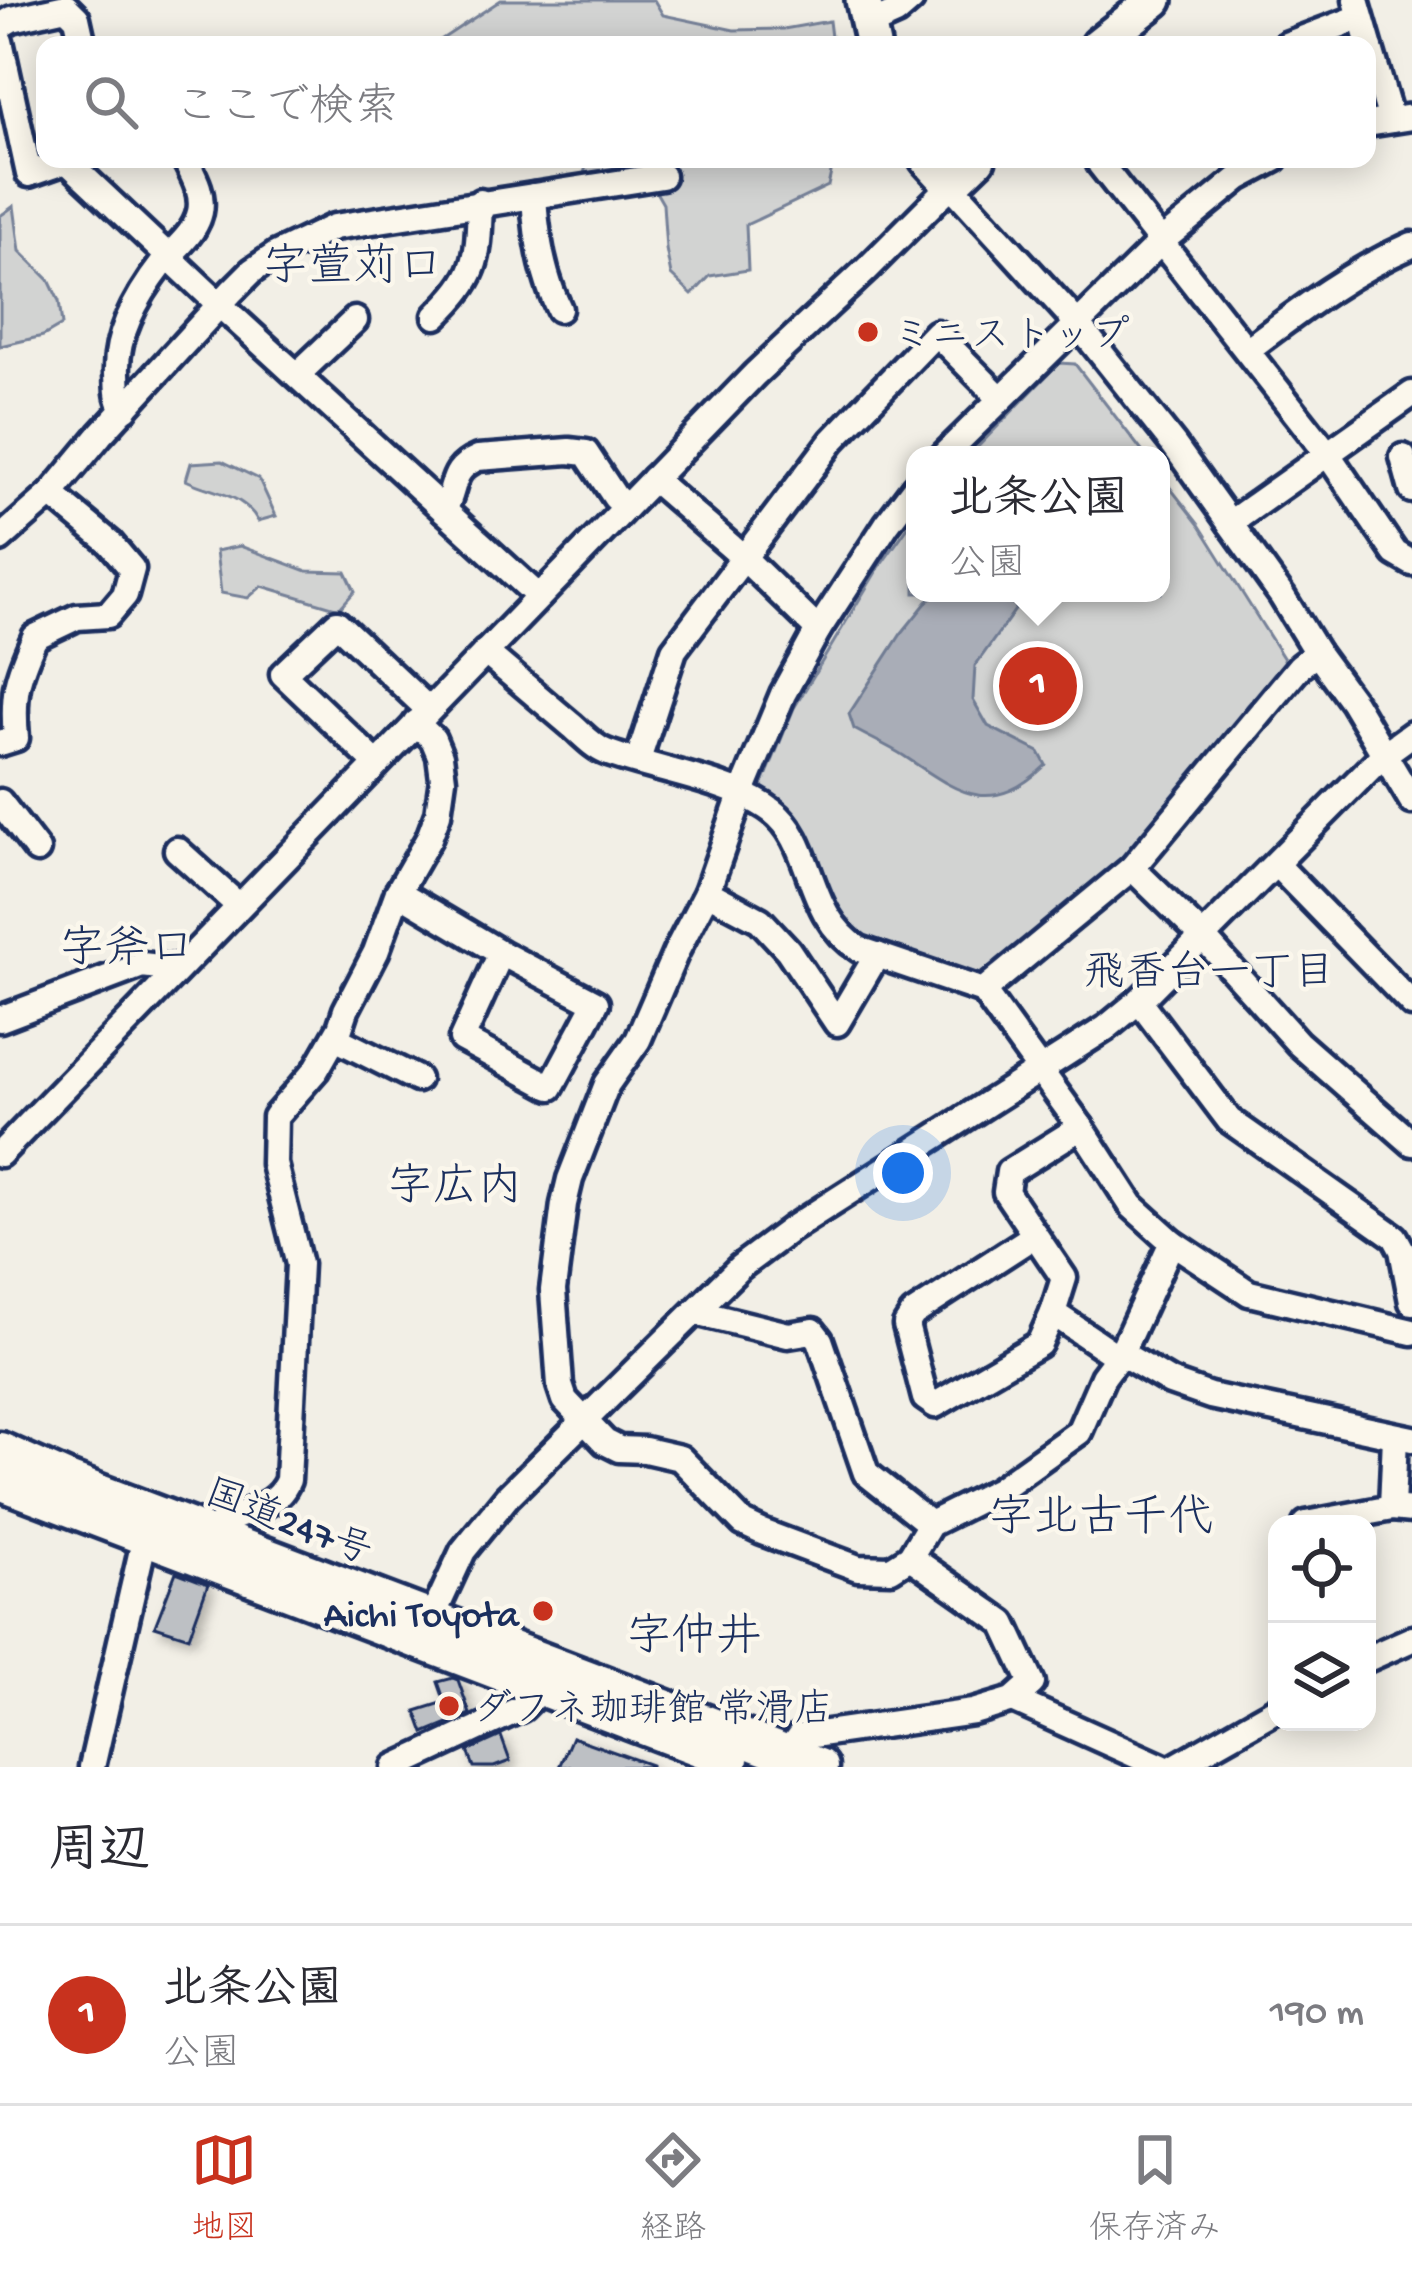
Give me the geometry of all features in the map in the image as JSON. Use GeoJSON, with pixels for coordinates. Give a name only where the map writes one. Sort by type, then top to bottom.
{"type":"FeatureCollection","features":[{"type":"Feature","properties":{"kind":"highway","name":"国道247号"},"geometry":{"type":"LineString","coordinates":[[0,1451],[208,1533],[427,1630],[536,1687],[731,1764]]}},
{"type":"Feature","properties":{"kind":"highway","name":"国道247号"},"geometry":{"type":"LineString","coordinates":[[0,1481],[145,1538],[803,1761]]}},
{"type":"Feature","properties":{"kind":"main road"},"geometry":{"type":"LineString","coordinates":[[1109,36],[1155,0]]}},
{"type":"Feature","properties":{"kind":"main road"},"geometry":{"type":"LineString","coordinates":[[935,168],[951,185],[969,168]]}},
{"type":"Feature","properties":{"kind":"street"},"geometry":{"type":"LineString","coordinates":[[868,24],[896,13],[910,0]]}},
{"type":"Feature","properties":{"kind":"street"},"geometry":{"type":"LineString","coordinates":[[0,26],[66,7],[77,18],[81,36]]}},
{"type":"Feature","properties":{"kind":"street"},"geometry":{"type":"LineString","coordinates":[[1304,36],[1358,8]]}},
{"type":"Feature","properties":{"kind":"street"},"geometry":{"type":"LineString","coordinates":[[0,41],[29,174],[47,168]]}},
{"type":"Feature","properties":{"kind":"street"},"geometry":{"type":"LineString","coordinates":[[1376,71],[1390,120]]}},
{"type":"Feature","properties":{"kind":"street"},"geometry":{"type":"LineString","coordinates":[[78,168],[220,305],[539,597]]}},
{"type":"Feature","properties":{"kind":"street"},"geometry":{"type":"LineString","coordinates":[[125,409],[118,401],[117,348],[139,300],[200,212],[198,186],[189,168]]}},
{"type":"Feature","properties":{"kind":"street"},"geometry":{"type":"LineString","coordinates":[[1103,168],[1327,453],[1395,553],[1412,563]]}},
{"type":"Feature","properties":{"kind":"street"},"geometry":{"type":"LineString","coordinates":[[953,446],[1162,241],[1258,168]]}},
{"type":"Feature","properties":{"kind":"street"},"geometry":{"type":"LineString","coordinates":[[0,539],[51,494],[252,272],[309,236],[334,227],[480,202],[662,176]]}},
{"type":"Feature","properties":{"kind":"street"},"geometry":{"type":"LineString","coordinates":[[0,1154],[754,374],[951,185],[1077,323],[1174,445],[1353,702],[1412,801]]}},
{"type":"Feature","properties":{"kind":"street"},"geometry":{"type":"LineString","coordinates":[[534,196],[546,276],[560,309]]}},
{"type":"Feature","properties":{"kind":"street"},"geometry":{"type":"LineString","coordinates":[[436,316],[467,285],[475,265],[480,202]]}},
{"type":"Feature","properties":{"kind":"street"},"geometry":{"type":"LineString","coordinates":[[1247,350],[1375,260],[1412,245]]}},
{"type":"Feature","properties":{"kind":"street"},"geometry":{"type":"LineString","coordinates":[[297,375],[355,320]]}},
{"type":"Feature","properties":{"kind":"street"},"geometry":{"type":"LineString","coordinates":[[638,760],[674,650],[832,441],[936,333],[1001,398]]}},
{"type":"Feature","properties":{"kind":"street"},"geometry":{"type":"LineString","coordinates":[[1230,523],[1412,394]]}},
{"type":"Feature","properties":{"kind":"street"},"geometry":{"type":"LineString","coordinates":[[444,510],[457,472],[470,461],[568,451],[586,453],[626,507]]}},
{"type":"Feature","properties":{"kind":"street"},"geometry":{"type":"LineString","coordinates":[[1403,457],[1412,490]]}},
{"type":"Feature","properties":{"kind":"street"},"geometry":{"type":"LineString","coordinates":[[653,479],[818,630]]}},
{"type":"Feature","properties":{"kind":"street"},"geometry":{"type":"LineString","coordinates":[[0,743],[16,738],[13,703],[18,674],[34,637],[77,617],[108,615],[125,596],[132,569],[51,494]]}},
{"type":"Feature","properties":{"kind":"street"},"geometry":{"type":"LineString","coordinates":[[906,500],[818,630],[769,724],[707,892],[638,1040],[607,1084],[570,1178],[553,1290],[565,1400],[605,1442],[680,1458],[743,1523],[858,1568],[891,1569],[910,1557],[930,1525],[998,1490],[1079,1432],[1172,1242]]}},
{"type":"Feature","properties":{"kind":"street"},"geometry":{"type":"LineString","coordinates":[[208,1533],[217,1524],[257,1510],[283,1494],[288,1480],[299,1264],[274,1164],[275,1117],[316,1070],[334,1038],[376,952],[398,892],[429,838],[442,794],[440,756],[422,717],[337,623],[283,674],[377,764]]}},
{"type":"Feature","properties":{"kind":"street"},"geometry":{"type":"LineString","coordinates":[[485,652],[602,752],[638,760],[769,808],[792,835],[831,924],[846,940],[983,991],[1132,1206],[1172,1242],[1249,1294],[1412,1333]]}},
{"type":"Feature","properties":{"kind":"street"},"geometry":{"type":"LineString","coordinates":[[983,991],[1132,868],[1300,666],[1317,653]]}},
{"type":"Feature","properties":{"kind":"street"},"geometry":{"type":"LineString","coordinates":[[427,1630],[463,1551],[507,1497],[740,1268],[791,1229],[1106,1028],[1139,1001],[1383,755],[1412,734]]}},
{"type":"Feature","properties":{"kind":"street"},"geometry":{"type":"LineString","coordinates":[[0,802],[38,850]]}},
{"type":"Feature","properties":{"kind":"street"},"geometry":{"type":"LineString","coordinates":[[177,850],[239,906]]}},
{"type":"Feature","properties":{"kind":"street"},"geometry":{"type":"LineString","coordinates":[[1276,864],[1412,1004]]}},
{"type":"Feature","properties":{"kind":"street"},"geometry":{"type":"LineString","coordinates":[[1132,868],[1202,936],[1298,1043],[1412,1143]]}},
{"type":"Feature","properties":{"kind":"street"},"geometry":{"type":"LineString","coordinates":[[398,892],[596,1003],[551,1087],[462,1039],[501,953]]}},
{"type":"Feature","properties":{"kind":"street"},"geometry":{"type":"LineString","coordinates":[[707,892],[760,920],[788,950],[837,1023],[877,955]]}},
{"type":"Feature","properties":{"kind":"street"},"geometry":{"type":"LineString","coordinates":[[0,1019],[142,964],[177,969]]}},
{"type":"Feature","properties":{"kind":"street"},"geometry":{"type":"LineString","coordinates":[[1139,1001],[1229,1120],[1395,1238],[1402,1250],[1412,1302]]}},
{"type":"Feature","properties":{"kind":"street"},"geometry":{"type":"LineString","coordinates":[[334,1038],[417,1079]]}},
{"type":"Feature","properties":{"kind":"street"},"geometry":{"type":"LineString","coordinates":[[1035,1235],[913,1314],[906,1325],[926,1398],[935,1405],[1039,1344],[1064,1278],[1035,1235],[1006,1192],[1009,1172],[1081,1127]]}},
{"type":"Feature","properties":{"kind":"street"},"geometry":{"type":"LineString","coordinates":[[694,1312],[788,1335],[813,1331],[866,1473],[930,1525]]}},
{"type":"Feature","properties":{"kind":"street"},"geometry":{"type":"LineString","coordinates":[[1053,1313],[1170,1382],[1210,1396],[1404,1437],[1402,1509],[1364,1515]]}},
{"type":"Feature","properties":{"kind":"street"},"geometry":{"type":"LineString","coordinates":[[118,1767],[93,1760],[145,1538]]}},
{"type":"Feature","properties":{"kind":"street"},"geometry":{"type":"LineString","coordinates":[[803,1761],[799,1737],[973,1712],[1013,1700],[1033,1683],[1004,1623],[910,1557]]}},
{"type":"Feature","properties":{"kind":"street"},"geometry":{"type":"LineString","coordinates":[[1376,1655],[1412,1639]]}},
{"type":"Feature","properties":{"kind":"street"},"geometry":{"type":"LineString","coordinates":[[394,1767],[522,1708],[536,1687]]}},
{"type":"Feature","properties":{"kind":"street"},"geometry":{"type":"LineString","coordinates":[[1013,1700],[1162,1767]]}},
{"type":"Feature","properties":{"kind":"street"},"geometry":{"type":"LineString","coordinates":[[1175,1767],[1268,1713]]}},
{"type":"Feature","properties":{"kind":"shaded area"},"geometry":{"type":"Polygon","coordinates":[[[501,0],[654,0],[663,15],[734,30],[784,29],[829,21],[831,36],[447,36],[501,0]]]}},
{"type":"Feature","properties":{"kind":"shaded area"},"geometry":{"type":"Polygon","coordinates":[[[586,168],[832,168],[828,186],[746,225],[748,270],[710,276],[692,295],[671,275],[663,204],[644,171],[583,177],[586,168]]]}},
{"type":"Feature","properties":{"kind":"shaded area"},"geometry":{"type":"Polygon","coordinates":[[[14,206],[20,251],[49,280],[59,301],[62,325],[43,336],[0,346],[0,216],[14,206]]]}},
{"type":"Feature","properties":{"kind":"shaded area"},"geometry":{"type":"Polygon","coordinates":[[[1059,363],[1075,364],[1138,446],[979,446],[1059,363]]]}},
{"type":"Feature","properties":{"kind":"shaded area"},"geometry":{"type":"Polygon","coordinates":[[[222,461],[259,479],[276,516],[258,521],[235,499],[186,480],[191,463],[222,461]]]}},
{"type":"Feature","properties":{"kind":"shaded area"},"geometry":{"type":"Polygon","coordinates":[[[1170,488],[1200,526],[1287,664],[1126,862],[980,981],[859,940],[837,917],[798,820],[763,794],[762,786],[794,708],[906,530],[906,602],[1170,602],[1170,488]]]}},
{"type":"Feature","properties":{"kind":"shaded area"},"geometry":{"type":"Polygon","coordinates":[[[240,546],[307,571],[346,572],[355,591],[339,609],[262,586],[248,598],[221,593],[216,551],[240,546]]]}},
{"type":"Feature","properties":{"kind":"shaded area"},"geometry":{"type":"Polygon","coordinates":[[[927,602],[1021,602],[975,666],[973,700],[988,726],[1039,752],[1046,765],[1007,791],[974,794],[854,729],[849,714],[927,602]]]}},
{"type":"Feature","properties":{"kind":"building"},"geometry":{"type":"Polygon","coordinates":[[[176,1572],[208,1584],[189,1637],[155,1626],[176,1572]]]}},
{"type":"Feature","properties":{"kind":"building","name":"ダフネ珈琲館 常滑店"},"geometry":{"type":"Polygon","coordinates":[[[458,1680],[470,1714],[424,1733],[416,1711],[445,1702],[438,1682],[458,1680]]]}},
{"type":"Feature","properties":{"kind":"building"},"geometry":{"type":"Polygon","coordinates":[[[501,1736],[510,1761],[474,1767],[468,1751],[501,1736]]]}},
{"type":"Feature","properties":{"kind":"building"},"geometry":{"type":"Polygon","coordinates":[[[572,1737],[651,1765],[651,1767],[559,1767],[572,1737]]]}},
{"type":"Feature","properties":{"kind":"place","name":"ミニストップ"},"geometry":{"type":"Point","coordinates":[868,332]}},
{"type":"Feature","properties":{"kind":"place","name":"北条公園"},"geometry":{"type":"Point","coordinates":[1038,686]}},
{"type":"Feature","properties":{"kind":"place","name":"Aichi Toyota"},"geometry":{"type":"Point","coordinates":[543,1611]}},
{"type":"Feature","properties":{"kind":"place","name":"ダフネ珈琲館 常滑店"},"geometry":{"type":"Point","coordinates":[449,1706]}},
{"type":"Feature","properties":{"kind":"district","name":"字萱苅口"},"geometry":{"type":"Point","coordinates":[353,263]}},
{"type":"Feature","properties":{"kind":"district","name":"字斧口"},"geometry":{"type":"Point","coordinates":[127,945]}},
{"type":"Feature","properties":{"kind":"district","name":"飛香台一丁目"},"geometry":{"type":"Point","coordinates":[1209,969]}},
{"type":"Feature","properties":{"kind":"district","name":"字広内"},"geometry":{"type":"Point","coordinates":[455,1183]}},
{"type":"Feature","properties":{"kind":"district","name":"字北古千代"},"geometry":{"type":"Point","coordinates":[1101,1514]}},
{"type":"Feature","properties":{"kind":"district","name":"字仲井"},"geometry":{"type":"Point","coordinates":[694,1633]}}]}
